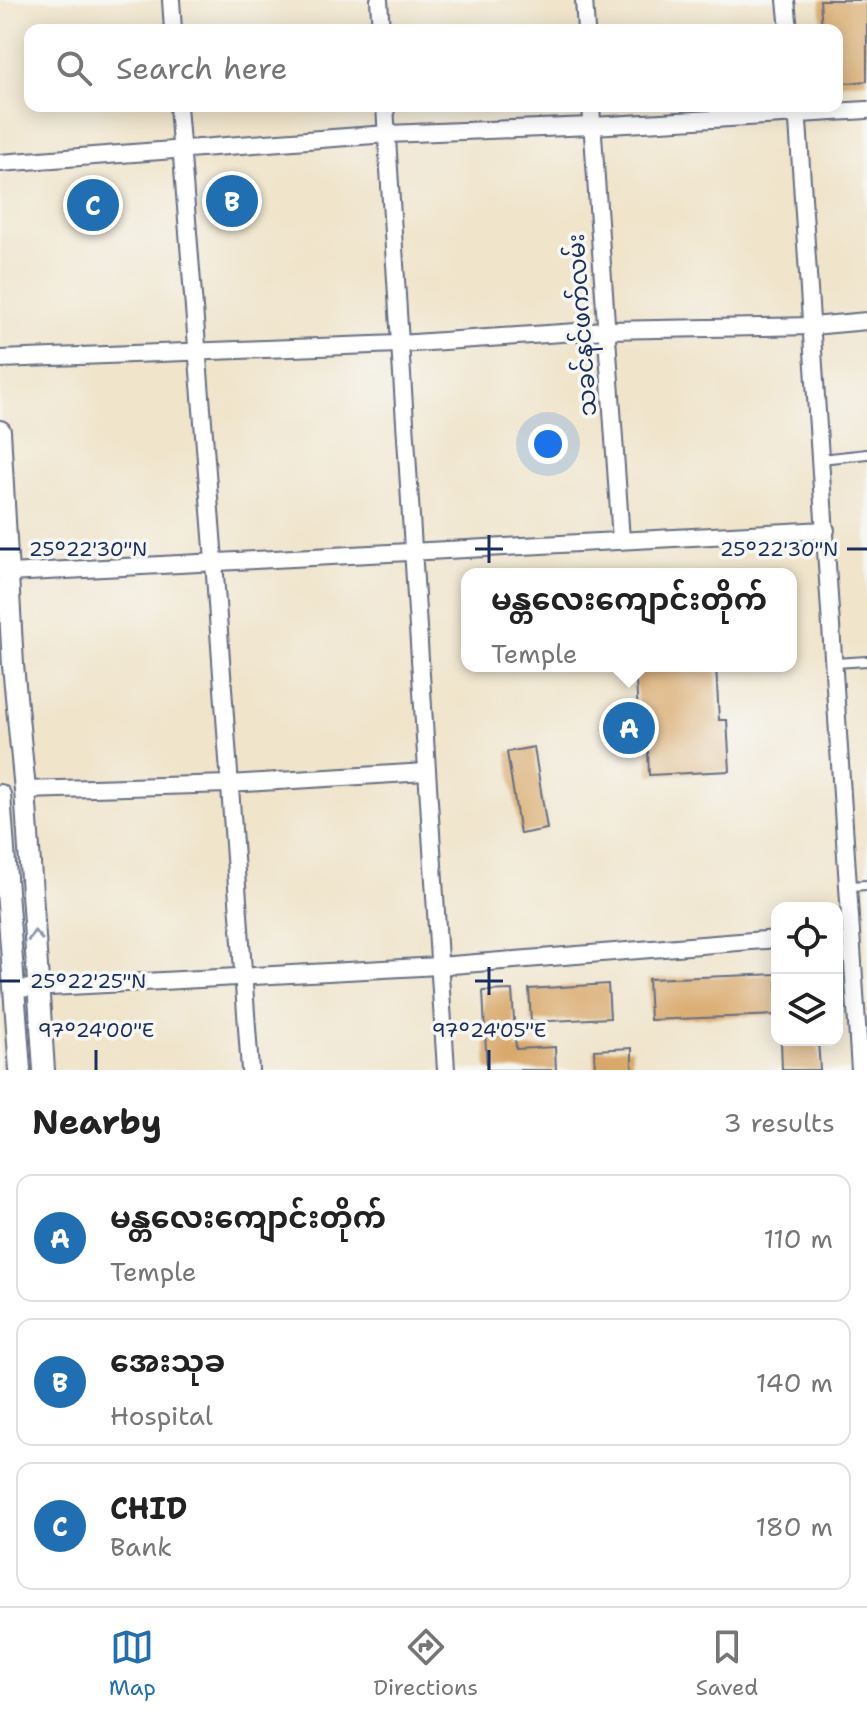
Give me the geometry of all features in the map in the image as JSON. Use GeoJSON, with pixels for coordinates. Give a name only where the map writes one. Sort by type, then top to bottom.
{"type":"FeatureCollection","features":[{"type":"Feature","properties":{"kind":"street"},"geometry":{"type":"LineString","coordinates":[[171,0],[173,24]]}},
{"type":"Feature","properties":{"kind":"street"},"geometry":{"type":"LineString","coordinates":[[379,0],[381,24]]}},
{"type":"Feature","properties":{"kind":"street"},"geometry":{"type":"LineString","coordinates":[[584,0],[586,24]]}},
{"type":"Feature","properties":{"kind":"street"},"geometry":{"type":"LineString","coordinates":[[786,0],[788,24]]}},
{"type":"Feature","properties":{"kind":"street"},"geometry":{"type":"LineString","coordinates":[[843,110],[867,110]]}},
{"type":"Feature","properties":{"kind":"street"},"geometry":{"type":"LineString","coordinates":[[178,112],[250,1070]]}},
{"type":"Feature","properties":{"kind":"street"},"geometry":{"type":"LineString","coordinates":[[385,112],[446,1070]]}},
{"type":"Feature","properties":{"kind":"street","name":"သခင်နင်ဖက်လမ်း"},"geometry":{"type":"LineString","coordinates":[[591,112],[621,540]]}},
{"type":"Feature","properties":{"kind":"street"},"geometry":{"type":"LineString","coordinates":[[0,163],[387,134],[592,126],[772,112]]}},
{"type":"Feature","properties":{"kind":"street"},"geometry":{"type":"LineString","coordinates":[[798,112],[850,886],[845,933],[860,1070]]}},
{"type":"Feature","properties":{"kind":"street"},"geometry":{"type":"LineString","coordinates":[[0,359],[399,344],[606,330],[812,326],[867,321]]}},
{"type":"Feature","properties":{"kind":"street"},"geometry":{"type":"LineString","coordinates":[[0,431],[9,573],[7,676],[25,790],[44,1070]]}},
{"type":"Feature","properties":{"kind":"street"},"geometry":{"type":"LineString","coordinates":[[9,573],[826,530]]}},
{"type":"Feature","properties":{"kind":"street"},"geometry":{"type":"LineString","coordinates":[[25,790],[229,784],[426,772]]}},
{"type":"Feature","properties":{"kind":"street"},"geometry":{"type":"LineString","coordinates":[[0,795],[20,1070]]}},
{"type":"Feature","properties":{"kind":"street"},"geometry":{"type":"LineString","coordinates":[[13,989],[439,966],[771,939]]}},
{"type":"Feature","properties":{"kind":"lane"},"geometry":{"type":"LineString","coordinates":[[821,459],[867,454]]}},
{"type":"Feature","properties":{"kind":"lane"},"geometry":{"type":"LineString","coordinates":[[835,663],[867,661]]}},
{"type":"Feature","properties":{"kind":"lane"},"geometry":{"type":"LineString","coordinates":[[850,886],[867,885]]}},
{"type":"Feature","properties":{"kind":"building"},"geometry":{"type":"Polygon","coordinates":[[[820,0],[867,0],[867,81],[843,83],[843,24],[822,24],[820,0]]]}},
{"type":"Feature","properties":{"kind":"building"},"geometry":{"type":"Polygon","coordinates":[[[635,672],[716,672],[719,720],[727,720],[730,771],[649,775],[647,727],[639,728],[635,672]]]}},
{"type":"Feature","properties":{"kind":"building"},"geometry":{"type":"Polygon","coordinates":[[[534,747],[547,829],[520,834],[507,752],[534,747]]]}},
{"type":"Feature","properties":{"kind":"building"},"geometry":{"type":"Polygon","coordinates":[[[771,974],[771,1015],[650,1020],[648,979],[771,974]]]}},
{"type":"Feature","properties":{"kind":"building"},"geometry":{"type":"Polygon","coordinates":[[[608,984],[610,1018],[531,1022],[529,989],[608,984]]]}},
{"type":"Feature","properties":{"kind":"building"},"geometry":{"type":"Polygon","coordinates":[[[512,990],[516,1049],[555,1047],[556,1070],[487,1070],[483,991],[512,990]]]}},
{"type":"Feature","properties":{"kind":"building"},"geometry":{"type":"Polygon","coordinates":[[[781,1046],[818,1046],[820,1070],[782,1070],[781,1046]]]}},
{"type":"Feature","properties":{"kind":"building"},"geometry":{"type":"Polygon","coordinates":[[[632,1048],[632,1070],[595,1070],[594,1050],[632,1048]]]}},
{"type":"Feature","properties":{"kind":"place","name":"အေးသုခ"},"geometry":{"type":"Point","coordinates":[232,201]}},
{"type":"Feature","properties":{"kind":"place","name":"CHID"},"geometry":{"type":"Point","coordinates":[93,205]}},
{"type":"Feature","properties":{"kind":"place","name":"မန္တလေးကျောင်းတိုက်"},"geometry":{"type":"Point","coordinates":[629,728]}}]}
